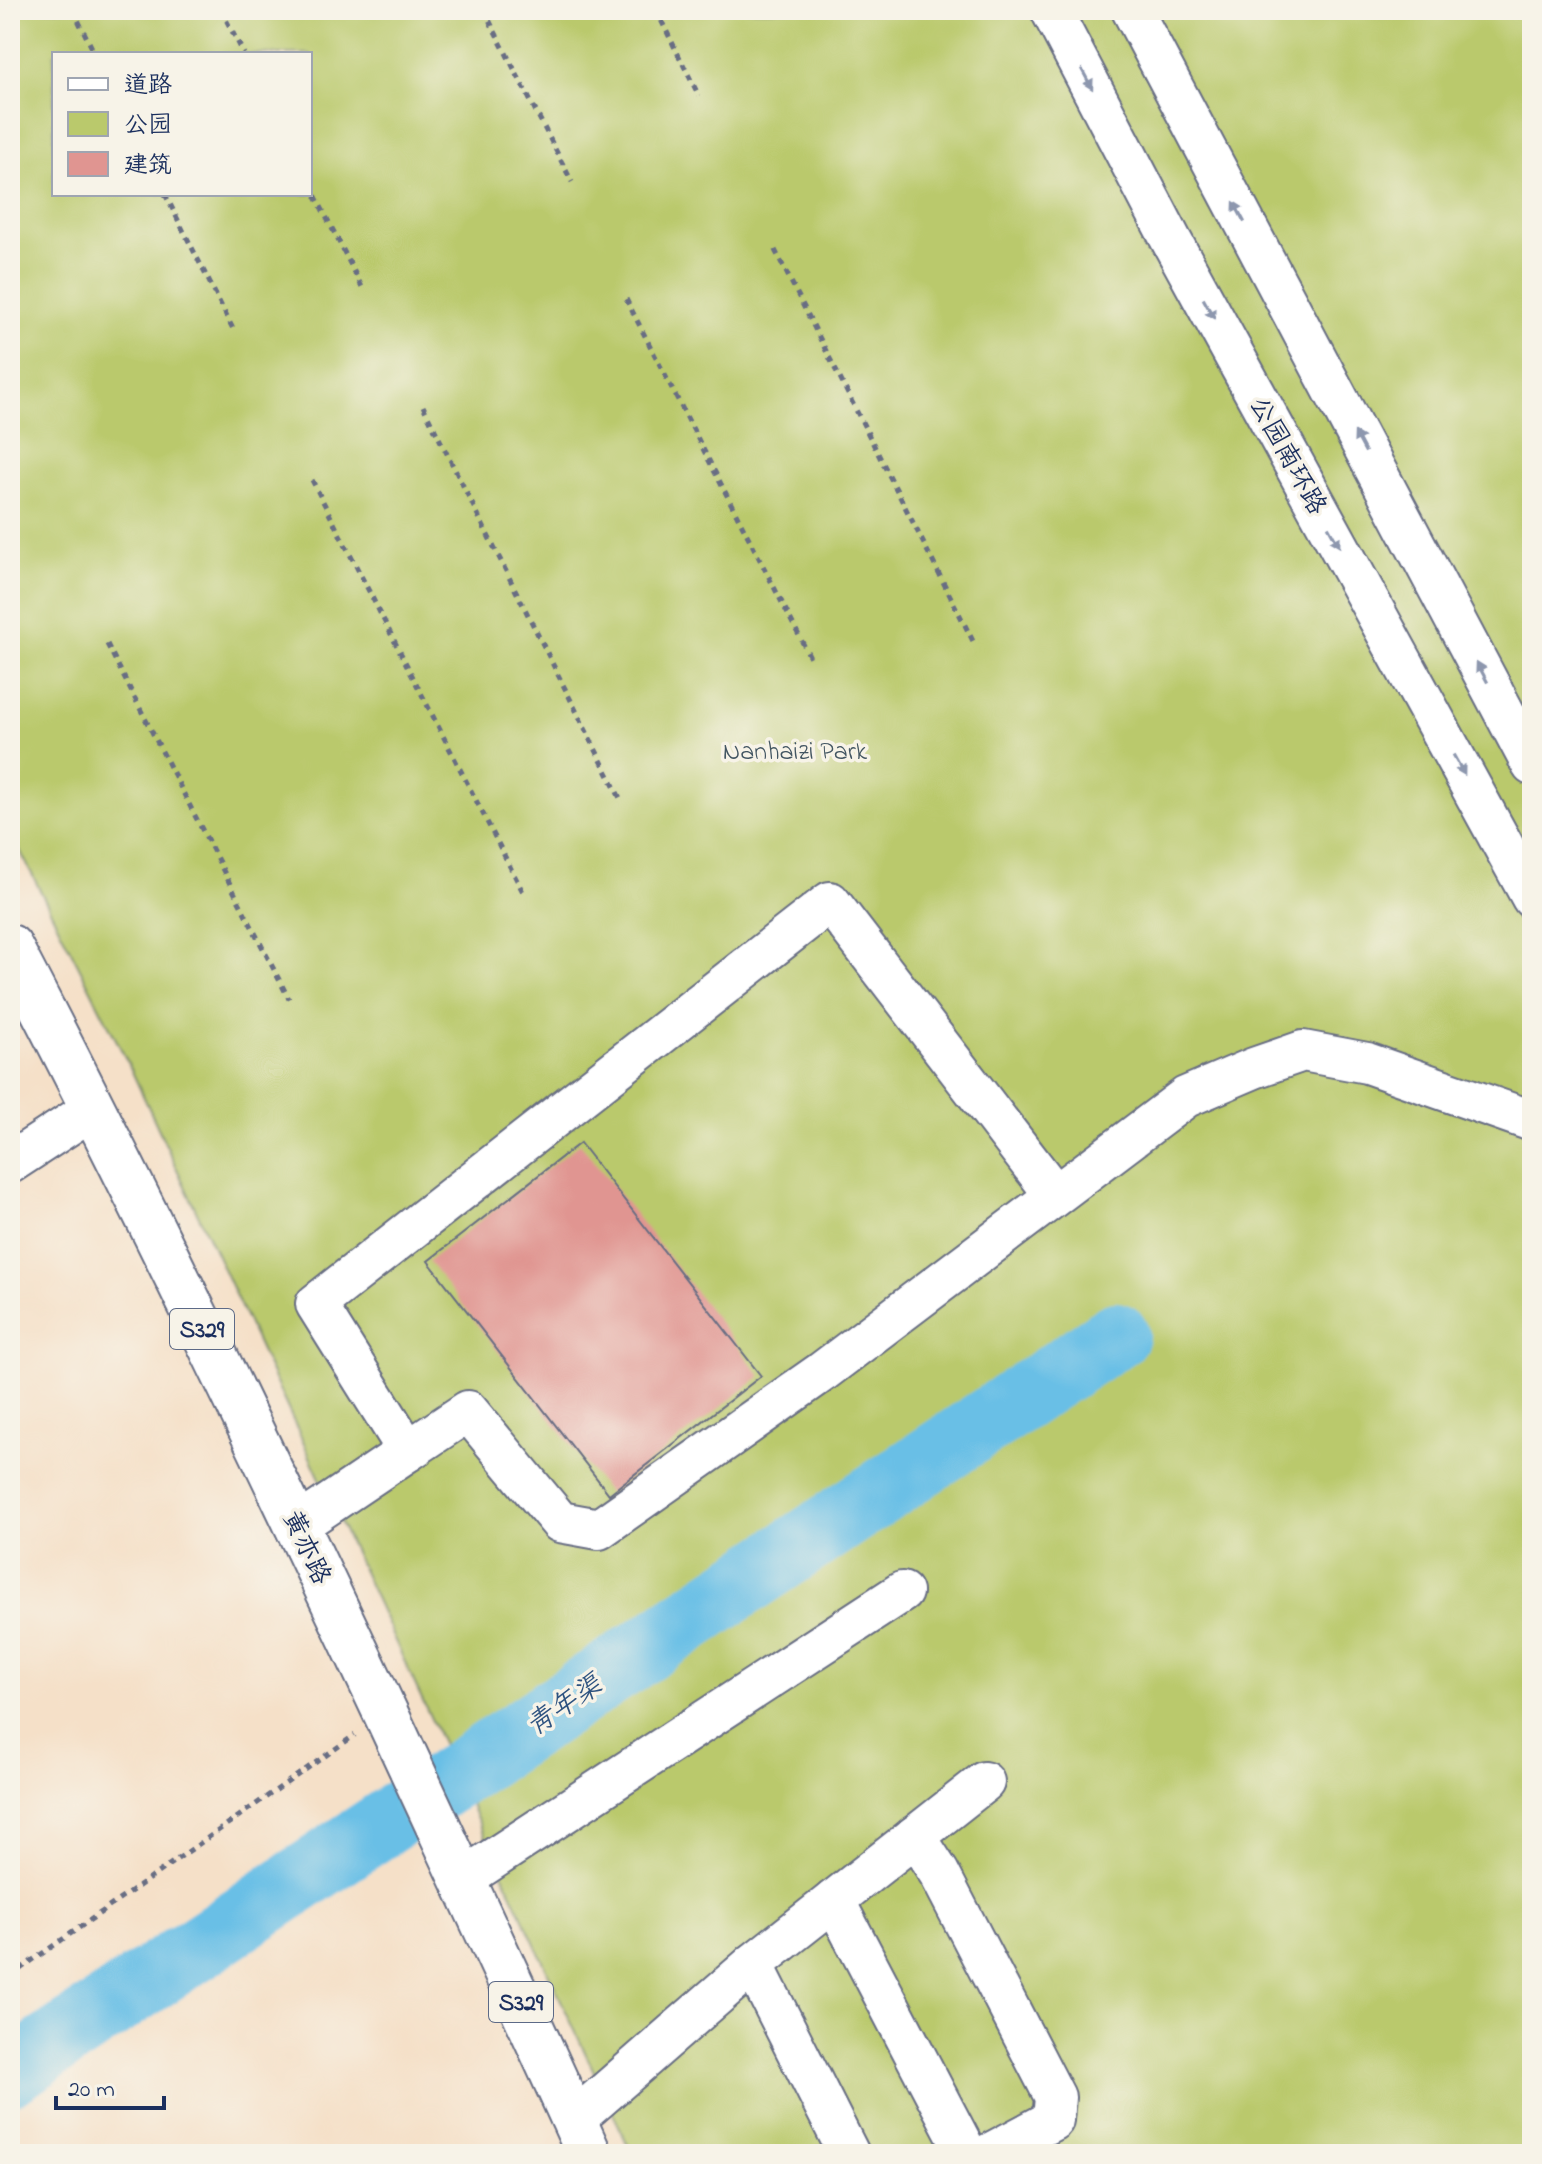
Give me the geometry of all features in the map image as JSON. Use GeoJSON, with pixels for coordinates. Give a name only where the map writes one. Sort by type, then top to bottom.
{"type":"FeatureCollection","features":[{"type":"Feature","properties":{"kind":"main road","name":"黄亦路"},"geometry":{"type":"LineString","coordinates":[[10,947],[94,1108],[298,1525],[458,1864],[582,2137]]}},
{"type":"Feature","properties":{"kind":"street","name":"公园南环路"},"geometry":{"type":"LineString","coordinates":[[1051,10],[1171,240],[1532,898]]}},
{"type":"Feature","properties":{"kind":"street"},"geometry":{"type":"LineString","coordinates":[[1132,10],[1519,714],[1532,765]]}},
{"type":"Feature","properties":{"kind":"street"},"geometry":{"type":"LineString","coordinates":[[408,1451],[316,1304],[830,902],[1055,1195]]}},
{"type":"Feature","properties":{"kind":"street"},"geometry":{"type":"LineString","coordinates":[[298,1525],[468,1411],[560,1522],[599,1529],[822,1372],[1186,1097],[1303,1051],[1367,1063],[1532,1121]]}},
{"type":"Feature","properties":{"kind":"street"},"geometry":{"type":"LineString","coordinates":[[10,1163],[94,1108]]}},
{"type":"Feature","properties":{"kind":"street"},"geometry":{"type":"LineString","coordinates":[[458,1864],[902,1592]]}},
{"type":"Feature","properties":{"kind":"street"},"geometry":{"type":"LineString","coordinates":[[582,2137],[753,1964],[984,1782]]}},
{"type":"Feature","properties":{"kind":"street"},"geometry":{"type":"LineString","coordinates":[[915,1836],[939,1873],[1055,2097],[1053,2120],[989,2154]]}},
{"type":"Feature","properties":{"kind":"street"},"geometry":{"type":"LineString","coordinates":[[834,1900],[967,2154]]}},
{"type":"Feature","properties":{"kind":"street"},"geometry":{"type":"LineString","coordinates":[[753,1964],[849,2154]]}},
{"type":"Feature","properties":{"kind":"path"},"geometry":{"type":"LineString","coordinates":[[73,10],[94,52]]}},
{"type":"Feature","properties":{"kind":"path"},"geometry":{"type":"LineString","coordinates":[[221,10],[243,52]]}},
{"type":"Feature","properties":{"kind":"path"},"geometry":{"type":"LineString","coordinates":[[484,10],[572,182]]}},
{"type":"Feature","properties":{"kind":"path"},"geometry":{"type":"LineString","coordinates":[[656,10],[699,96]]}},
{"type":"Feature","properties":{"kind":"path"},"geometry":{"type":"LineString","coordinates":[[312,189],[364,291]]}},
{"type":"Feature","properties":{"kind":"path"},"geometry":{"type":"LineString","coordinates":[[166,196],[234,331]]}},
{"type":"Feature","properties":{"kind":"path"},"geometry":{"type":"LineString","coordinates":[[775,250],[973,641]]}},
{"type":"Feature","properties":{"kind":"path"},"geometry":{"type":"LineString","coordinates":[[626,299],[812,661]]}},
{"type":"Feature","properties":{"kind":"path"},"geometry":{"type":"LineString","coordinates":[[423,406],[620,798]]}},
{"type":"Feature","properties":{"kind":"path"},"geometry":{"type":"LineString","coordinates":[[312,480],[523,892]]}},
{"type":"Feature","properties":{"kind":"path"},"geometry":{"type":"LineString","coordinates":[[107,644],[289,999]]}},
{"type":"Feature","properties":{"kind":"path"},"geometry":{"type":"LineString","coordinates":[[10,1976],[386,1714]]}},
{"type":"Feature","properties":{"kind":"green space","name":"Nanhaizi Park"},"geometry":{"type":"Polygon","coordinates":[[[10,10],[1532,10],[1532,2154],[632,2154],[129,1065],[10,831],[10,10]]]}},
{"type":"Feature","properties":{"kind":"building"},"geometry":{"type":"Polygon","coordinates":[[[580,1143],[761,1376],[609,1494],[428,1261],[580,1143]]]}},
{"type":"Feature","properties":{"kind":"waterway","name":"青年渠"},"geometry":{"type":"LineString","coordinates":[[10,2073],[1116,1335]]}}]}
